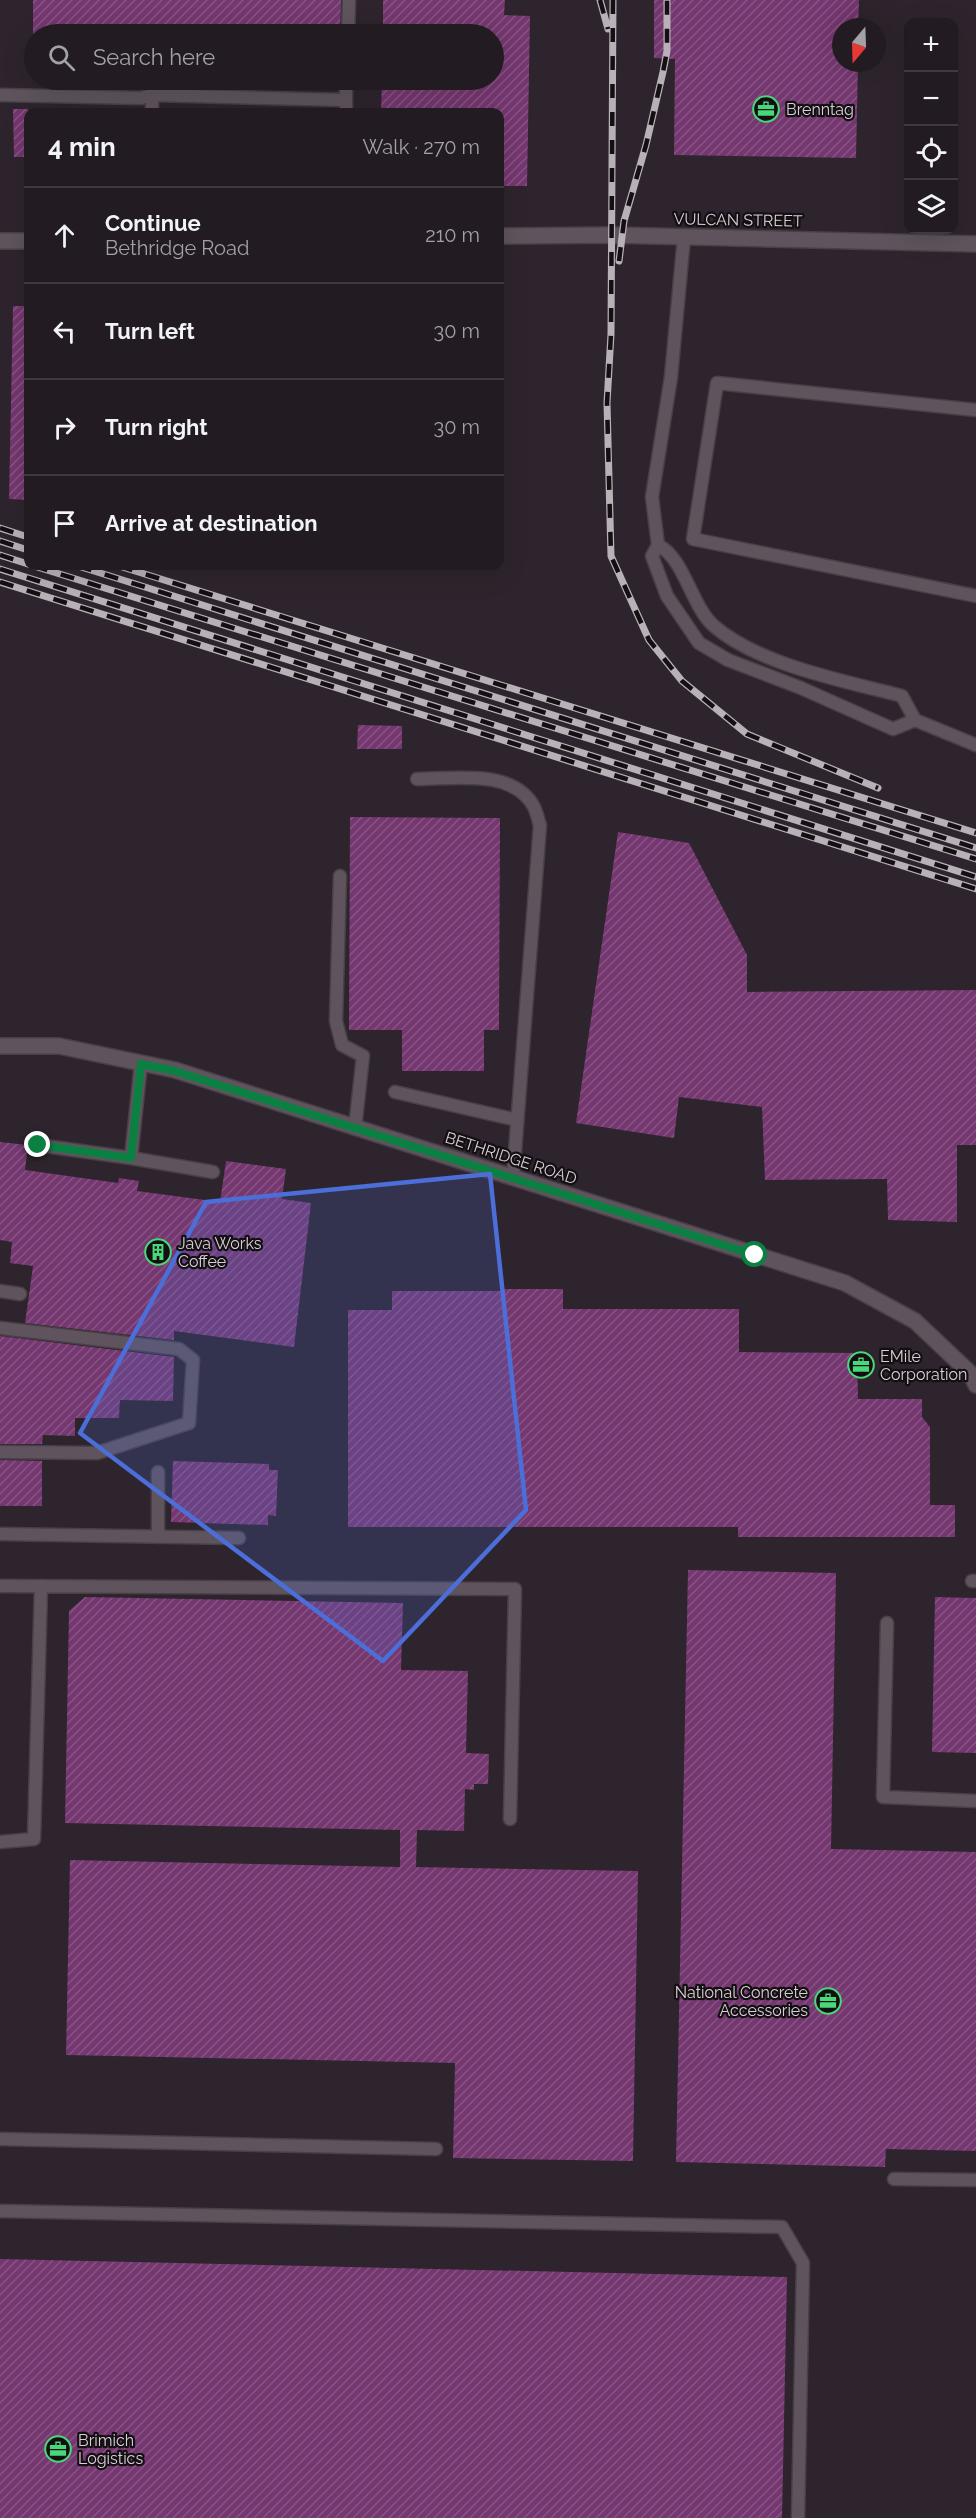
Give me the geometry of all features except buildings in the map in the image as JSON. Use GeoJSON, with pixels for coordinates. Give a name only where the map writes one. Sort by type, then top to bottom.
{"type":"FeatureCollection","features":[{"type":"Feature","properties":{"kind":"street","name":"VULCAN STREET"},"geometry":{"type":"LineString","coordinates":[[504,236],[684,237],[976,244]]}},
{"type":"Feature","properties":{"kind":"street"},"geometry":{"type":"LineString","coordinates":[[0,241],[24,241]]}},
{"type":"Feature","properties":{"kind":"street","name":"BETHRIDGE ROAD"},"geometry":{"type":"LineString","coordinates":[[0,1046],[59,1046],[175,1071],[845,1283],[915,1321],[970,1373],[976,1385]]}},
{"type":"Feature","properties":{"kind":"lane"},"geometry":{"type":"LineString","coordinates":[[348,24],[349,0]]}},
{"type":"Feature","properties":{"kind":"lane"},"geometry":{"type":"LineString","coordinates":[[0,95],[141,98],[152,95],[346,106],[346,90]]}},
{"type":"Feature","properties":{"kind":"lane"},"geometry":{"type":"LineString","coordinates":[[152,95],[152,108]]}},
{"type":"Feature","properties":{"kind":"lane"},"geometry":{"type":"LineString","coordinates":[[684,237],[671,378],[652,497],[657,545],[652,556],[667,596],[699,643],[728,660],[801,688],[893,729],[915,720]]}},
{"type":"Feature","properties":{"kind":"lane"},"geometry":{"type":"LineString","coordinates":[[976,410],[717,383],[693,539],[976,596]]}},
{"type":"Feature","properties":{"kind":"lane"},"geometry":{"type":"LineString","coordinates":[[657,545],[668,551],[702,610],[714,626],[754,652],[805,670],[902,696],[915,720],[976,745]]}},
{"type":"Feature","properties":{"kind":"lane"},"geometry":{"type":"LineString","coordinates":[[417,779],[490,779],[515,788],[534,807],[540,825],[513,1178]]}},
{"type":"Feature","properties":{"kind":"lane"},"geometry":{"type":"LineString","coordinates":[[340,876],[336,1021],[342,1045],[363,1056],[355,1128]]}},
{"type":"Feature","properties":{"kind":"lane"},"geometry":{"type":"LineString","coordinates":[[131,1158],[141,1064]]}},
{"type":"Feature","properties":{"kind":"lane"},"geometry":{"type":"LineString","coordinates":[[395,1092],[517,1120]]}},
{"type":"Feature","properties":{"kind":"lane"},"geometry":{"type":"LineString","coordinates":[[38,1145],[213,1172]]}},
{"type":"Feature","properties":{"kind":"lane"},"geometry":{"type":"LineString","coordinates":[[0,1291],[20,1294]]}},
{"type":"Feature","properties":{"kind":"lane"},"geometry":{"type":"LineString","coordinates":[[0,1328],[179,1349],[193,1360],[189,1423],[97,1453],[0,1452]]}},
{"type":"Feature","properties":{"kind":"lane"},"geometry":{"type":"LineString","coordinates":[[158,1472],[158,1537]]}},
{"type":"Feature","properties":{"kind":"lane"},"geometry":{"type":"LineString","coordinates":[[0,1534],[238,1538]]}},
{"type":"Feature","properties":{"kind":"lane"},"geometry":{"type":"LineString","coordinates":[[0,1586],[515,1589],[510,1819]]}},
{"type":"Feature","properties":{"kind":"lane"},"geometry":{"type":"LineString","coordinates":[[0,1842],[34,1839],[41,1586]]}},
{"type":"Feature","properties":{"kind":"lane"},"geometry":{"type":"LineString","coordinates":[[886,1623],[883,1797],[976,1801]]}},
{"type":"Feature","properties":{"kind":"lane"},"geometry":{"type":"LineString","coordinates":[[0,2139],[436,2149]]}},
{"type":"Feature","properties":{"kind":"lane"},"geometry":{"type":"LineString","coordinates":[[894,2179],[976,2180]]}},
{"type":"Feature","properties":{"kind":"lane"},"geometry":{"type":"LineString","coordinates":[[0,2211],[782,2227],[803,2263],[798,2518]]}},
{"type":"Feature","properties":{"kind":"highlighted area"},"geometry":{"type":"Polygon","coordinates":[[[490,1174],[526,1510],[383,1661],[80,1433],[206,1202],[490,1174]]]}},
{"type":"Feature","properties":{"kind":"railway"},"geometry":{"type":"LineString","coordinates":[[600,0],[608,29]]}},
{"type":"Feature","properties":{"kind":"railway"},"geometry":{"type":"LineString","coordinates":[[613,0],[611,334],[607,403],[611,556],[649,640],[682,681],[747,734],[878,788]]}},
{"type":"Feature","properties":{"kind":"railway"},"geometry":{"type":"LineString","coordinates":[[619,261],[624,221],[646,145],[667,51],[667,0]]}},
{"type":"Feature","properties":{"kind":"railway"},"geometry":{"type":"LineString","coordinates":[[0,528],[24,536]]}},
{"type":"Feature","properties":{"kind":"railway"},"geometry":{"type":"LineString","coordinates":[[0,541],[24,549]]}},
{"type":"Feature","properties":{"kind":"railway"},"geometry":{"type":"LineString","coordinates":[[0,555],[24,563]]}},
{"type":"Feature","properties":{"kind":"railway"},"geometry":{"type":"LineString","coordinates":[[0,569],[976,877]]}},
{"type":"Feature","properties":{"kind":"railway"},"geometry":{"type":"LineString","coordinates":[[47,570],[976,859]]}},
{"type":"Feature","properties":{"kind":"railway"},"geometry":{"type":"LineString","coordinates":[[91,570],[976,848]]}},
{"type":"Feature","properties":{"kind":"railway"},"geometry":{"type":"LineString","coordinates":[[132,570],[976,833]]}},
{"type":"Feature","properties":{"kind":"railway"},"geometry":{"type":"LineString","coordinates":[[0,582],[976,889]]}},
{"type":"Feature","properties":{"kind":"place","name":"Brenntag"},"geometry":{"type":"Point","coordinates":[766,109]}},
{"type":"Feature","properties":{"kind":"place","name":"Java Works Coffee"},"geometry":{"type":"Point","coordinates":[158,1252]}},
{"type":"Feature","properties":{"kind":"place","name":"EMile Corporation"},"geometry":{"type":"Point","coordinates":[861,1365]}},
{"type":"Feature","properties":{"kind":"place","name":"National Concrete Accessories"},"geometry":{"type":"Point","coordinates":[828,2001]}},
{"type":"Feature","properties":{"kind":"place","name":"Brimich Logistics"},"geometry":{"type":"Point","coordinates":[58,2449]}},
{"type":"Feature","properties":{"kind":"route"},"geometry":{"type":"LineString","coordinates":[[38,1145],[131,1158],[141,1064],[175,1071],[755,1255]]}}]}
